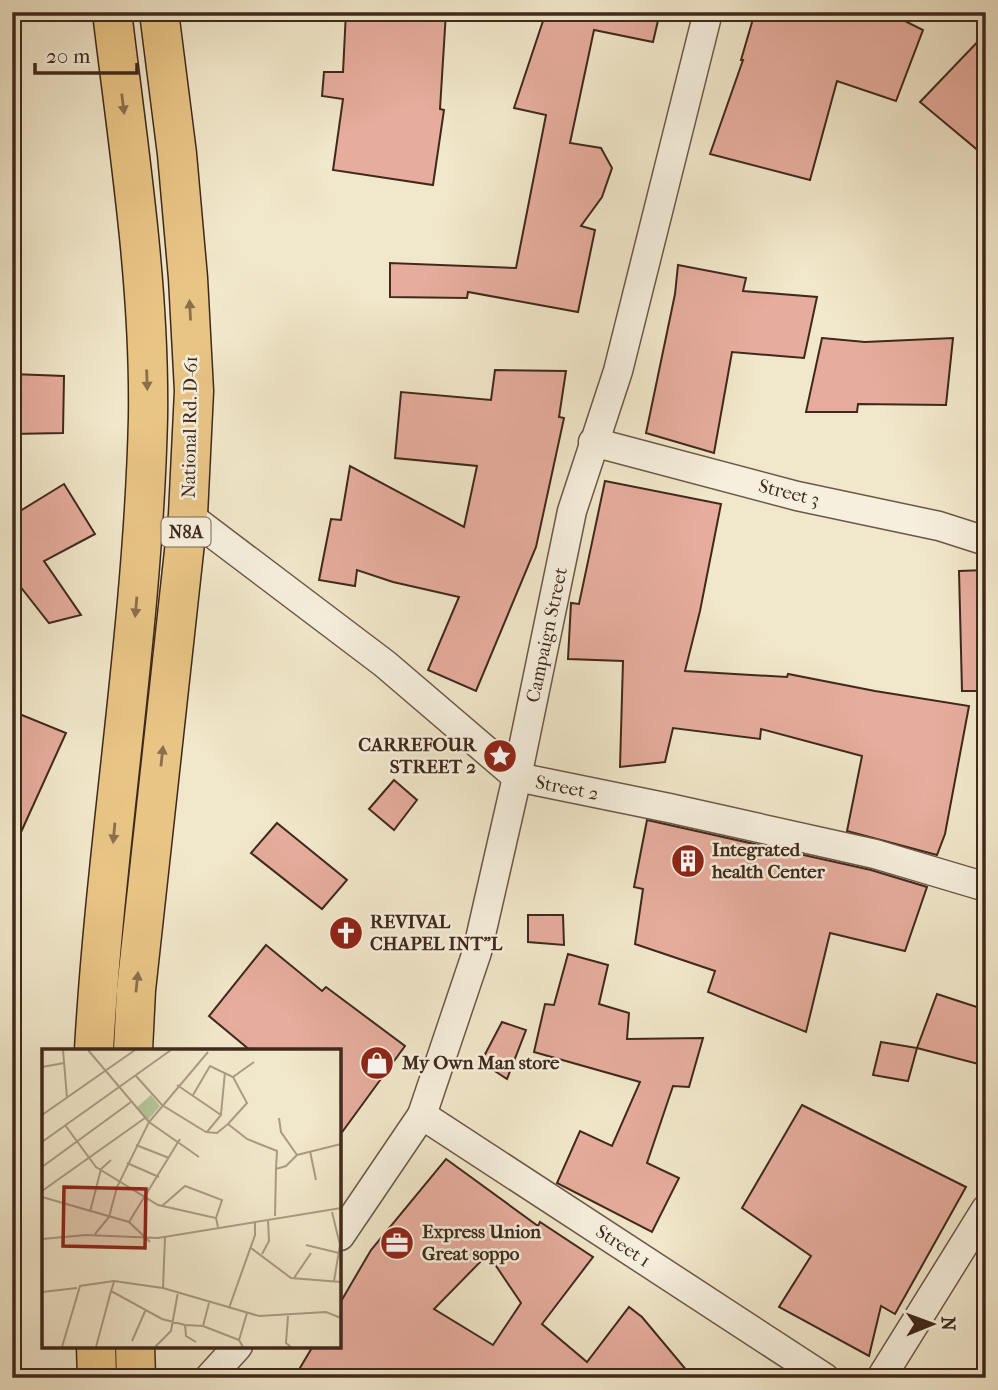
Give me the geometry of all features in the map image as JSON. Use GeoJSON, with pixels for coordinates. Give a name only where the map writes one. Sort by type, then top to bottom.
{"type":"FeatureCollection","features":[{"type":"Feature","properties":{"kind":"highway","name":"N8A"},"geometry":{"type":"LineString","coordinates":[[94,1049],[140,562],[148,417],[144,292],[113,12]]}},
{"type":"Feature","properties":{"kind":"highway","name":"National Rd. D-61"},"geometry":{"type":"LineString","coordinates":[[133,1049],[136,990],[188,515],[194,391],[188,278],[177,154],[159,12]]}},
{"type":"Feature","properties":{"kind":"highway"},"geometry":{"type":"LineString","coordinates":[[96,1348],[97,1378]]}},
{"type":"Feature","properties":{"kind":"highway"},"geometry":{"type":"LineString","coordinates":[[135,1348],[136,1378]]}},
{"type":"Feature","properties":{"kind":"street","name":"Campaign Street"},"geometry":{"type":"LineString","coordinates":[[341,1235],[422,1115],[477,952],[517,778],[572,511],[618,371],[708,12]]}},
{"type":"Feature","properties":{"kind":"street","name":"Street 3"},"geometry":{"type":"LineString","coordinates":[[593,442],[797,496],[939,526],[986,541]]}},
{"type":"Feature","properties":{"kind":"street","name":"Street 2"},"geometry":{"type":"LineString","coordinates":[[188,515],[385,664],[517,778],[875,853],[986,887]]}},
{"type":"Feature","properties":{"kind":"street","name":"Street 1"},"geometry":{"type":"LineString","coordinates":[[422,1115],[825,1378]]}},
{"type":"Feature","properties":{"kind":"street"},"geometry":{"type":"LineString","coordinates":[[881,1378],[986,1209]]}},
{"type":"Feature","properties":{"kind":"street"},"geometry":{"type":"LineString","coordinates":[[209,1378],[236,1348]]}},
{"type":"Feature","properties":{"kind":"building"},"geometry":{"type":"Polygon","coordinates":[[[346,12],[367,12],[397,18],[398,12],[446,12],[440,109],[444,110],[433,185],[333,170],[343,99],[322,96],[324,72],[343,72],[346,12]]]}},
{"type":"Feature","properties":{"kind":"building"},"geometry":{"type":"Polygon","coordinates":[[[546,12],[660,12],[653,42],[594,30],[570,143],[601,148],[612,168],[602,197],[581,226],[595,230],[578,312],[468,292],[467,298],[390,297],[390,263],[516,268],[546,115],[514,108],[546,12]]]}},
{"type":"Feature","properties":{"kind":"building"},"geometry":{"type":"Polygon","coordinates":[[[755,12],[887,12],[923,30],[896,101],[837,81],[810,180],[710,154],[743,60],[755,12]]]}},
{"type":"Feature","properties":{"kind":"building"},"geometry":{"type":"Polygon","coordinates":[[[986,33],[986,157],[920,102],[986,33]]]}},
{"type":"Feature","properties":{"kind":"building"},"geometry":{"type":"Polygon","coordinates":[[[678,265],[746,278],[743,291],[817,297],[804,358],[732,352],[714,453],[646,433],[675,294],[678,265]]]}},
{"type":"Feature","properties":{"kind":"building"},"geometry":{"type":"Polygon","coordinates":[[[822,338],[865,342],[953,338],[946,405],[858,404],[857,412],[806,412],[822,338]]]}},
{"type":"Feature","properties":{"kind":"building"},"geometry":{"type":"Polygon","coordinates":[[[495,370],[566,371],[559,417],[564,418],[536,547],[476,691],[428,670],[459,597],[393,582],[357,570],[355,586],[319,580],[331,519],[341,520],[350,466],[464,527],[477,466],[395,458],[401,392],[491,400],[495,370]]]}},
{"type":"Feature","properties":{"kind":"building"},"geometry":{"type":"Polygon","coordinates":[[[12,374],[64,376],[63,433],[12,434],[12,374]]]}},
{"type":"Feature","properties":{"kind":"building"},"geometry":{"type":"Polygon","coordinates":[[[605,481],[721,504],[685,671],[787,677],[788,674],[969,706],[945,834],[937,855],[847,831],[862,756],[761,729],[760,739],[673,728],[665,762],[620,767],[623,661],[568,659],[571,603],[579,604],[605,481]]]}},
{"type":"Feature","properties":{"kind":"building"},"geometry":{"type":"Polygon","coordinates":[[[64,484],[95,534],[44,561],[81,615],[49,623],[12,576],[12,516],[64,484]]]}},
{"type":"Feature","properties":{"kind":"building"},"geometry":{"type":"Polygon","coordinates":[[[986,570],[986,691],[962,691],[959,571],[986,570]]]}},
{"type":"Feature","properties":{"kind":"building"},"geometry":{"type":"Polygon","coordinates":[[[12,711],[66,733],[12,852],[12,711]]]}},
{"type":"Feature","properties":{"kind":"building"},"geometry":{"type":"Polygon","coordinates":[[[394,780],[417,800],[394,830],[369,809],[394,780]]]}},
{"type":"Feature","properties":{"kind":"building"},"geometry":{"type":"Polygon","coordinates":[[[647,820],[871,870],[927,887],[905,951],[830,933],[806,1032],[708,992],[715,971],[635,944],[643,889],[634,887],[647,820]]]}},
{"type":"Feature","properties":{"kind":"building"},"geometry":{"type":"Polygon","coordinates":[[[277,823],[347,880],[322,909],[251,853],[277,823]]]}},
{"type":"Feature","properties":{"kind":"building"},"geometry":{"type":"Polygon","coordinates":[[[528,915],[563,915],[564,945],[528,942],[528,915]]]}},
{"type":"Feature","properties":{"kind":"building"},"geometry":{"type":"Polygon","coordinates":[[[266,945],[322,991],[326,987],[405,1046],[341,1134],[341,1049],[249,1049],[209,1016],[266,945]]]}},
{"type":"Feature","properties":{"kind":"building"},"geometry":{"type":"Polygon","coordinates":[[[568,954],[608,965],[599,1004],[629,1013],[627,1039],[703,1038],[689,1087],[673,1086],[647,1163],[679,1178],[652,1232],[557,1183],[580,1131],[612,1146],[640,1082],[534,1052],[545,1004],[554,1005],[568,954]]]}},
{"type":"Feature","properties":{"kind":"building"},"geometry":{"type":"Polygon","coordinates":[[[937,994],[986,1010],[986,1066],[917,1048],[937,994]]]}},
{"type":"Feature","properties":{"kind":"building"},"geometry":{"type":"Polygon","coordinates":[[[502,1022],[526,1030],[507,1079],[481,1062],[502,1022]]]}},
{"type":"Feature","properties":{"kind":"building"},"geometry":{"type":"Polygon","coordinates":[[[881,1042],[917,1048],[908,1081],[873,1075],[881,1042]]]}},
{"type":"Feature","properties":{"kind":"building"},"geometry":{"type":"Polygon","coordinates":[[[802,1105],[966,1187],[895,1314],[881,1306],[869,1356],[779,1307],[811,1256],[742,1208],[802,1105]]]}},
{"type":"Feature","properties":{"kind":"building"},"geometry":{"type":"Polygon","coordinates":[[[446,1159],[538,1226],[540,1222],[593,1257],[542,1324],[587,1362],[629,1307],[642,1317],[693,1378],[294,1378],[312,1348],[341,1348],[341,1301],[371,1250],[446,1159]],[[488,1254],[434,1309],[493,1345],[521,1303],[488,1254]]]}},
{"type":"Feature","properties":{"kind":"place","name":"CARREFOUR STREET 2"},"geometry":{"type":"Point","coordinates":[500,756]}},
{"type":"Feature","properties":{"kind":"place","name":"Integrated health Center"},"geometry":{"type":"Point","coordinates":[688,861]}},
{"type":"Feature","properties":{"kind":"place","name":"REVIVAL CHAPEL INT\"L"},"geometry":{"type":"Point","coordinates":[346,933]}},
{"type":"Feature","properties":{"kind":"place","name":"My Own Man store"},"geometry":{"type":"Point","coordinates":[377,1063]}},
{"type":"Feature","properties":{"kind":"place","name":"Express Union Great soppo"},"geometry":{"type":"Point","coordinates":[397,1243]}}]}
